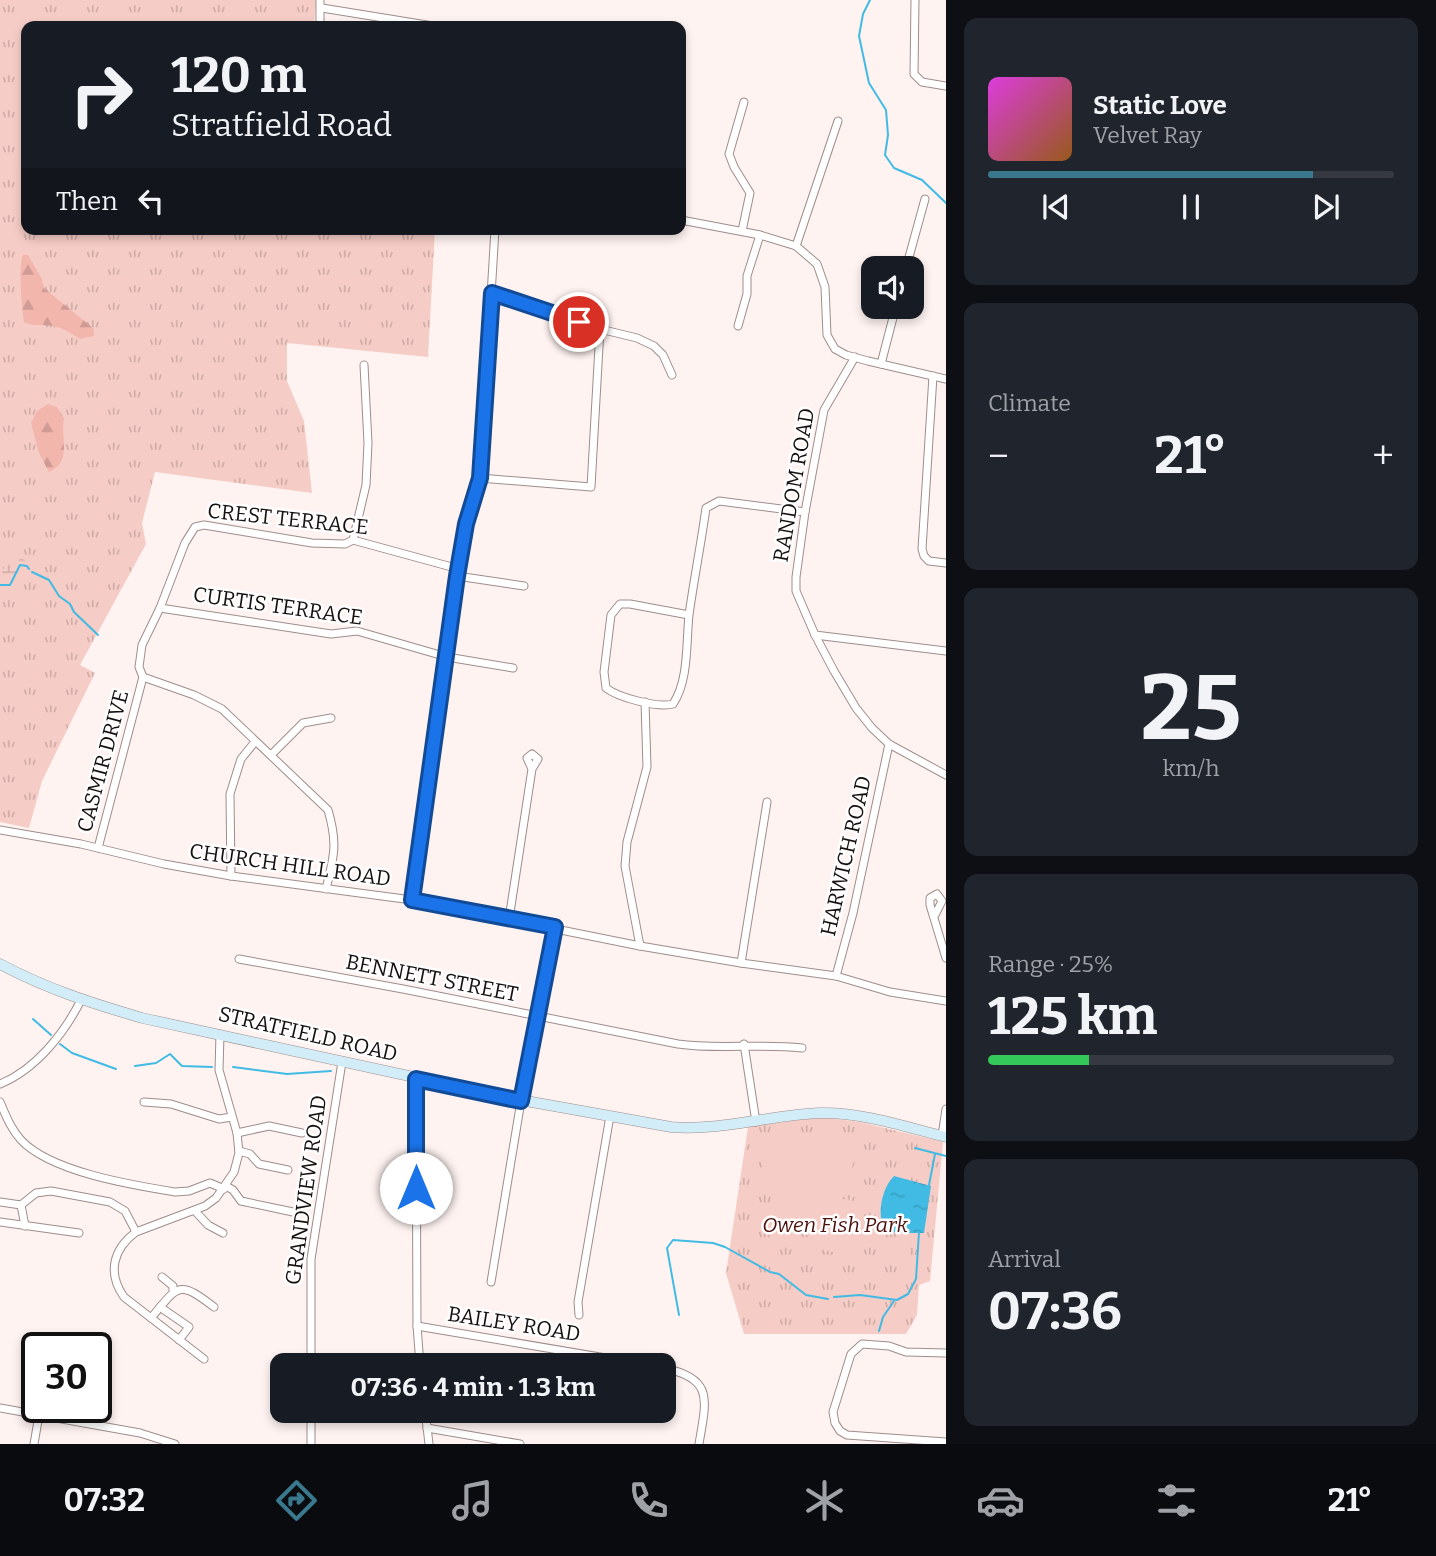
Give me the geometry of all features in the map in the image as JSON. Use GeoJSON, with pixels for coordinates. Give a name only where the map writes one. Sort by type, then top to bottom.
{"type":"FeatureCollection","features":[{"type":"Feature","properties":{"kind":"main road","name":"STRATFIELD ROAD"},"geometry":{"type":"LineString","coordinates":[[0,964],[50,989],[142,1018],[521,1101],[696,1129],[818,1113],[833,1114],[944,1137]]}},
{"type":"Feature","properties":{"kind":"street"},"geometry":{"type":"LineString","coordinates":[[915,0],[914,74],[922,82],[946,86]]}},
{"type":"Feature","properties":{"kind":"street"},"geometry":{"type":"LineString","coordinates":[[321,4],[408,21]]}},
{"type":"Feature","properties":{"kind":"street"},"geometry":{"type":"LineString","coordinates":[[742,231],[750,193],[729,153],[744,102]]}},
{"type":"Feature","properties":{"kind":"street"},"geometry":{"type":"LineString","coordinates":[[796,246],[838,121]]}},
{"type":"Feature","properties":{"kind":"street"},"geometry":{"type":"LineString","coordinates":[[909,256],[925,199]]}},
{"type":"Feature","properties":{"kind":"street"},"geometry":{"type":"LineString","coordinates":[[686,221],[760,235],[796,246],[817,264],[825,288],[827,335],[838,351],[946,379]]}},
{"type":"Feature","properties":{"kind":"street"},"geometry":{"type":"LineString","coordinates":[[412,900],[458,573],[466,524],[480,478],[495,235]]}},
{"type":"Feature","properties":{"kind":"street"},"geometry":{"type":"LineString","coordinates":[[738,326],[747,294],[747,276],[760,235]]}},
{"type":"Feature","properties":{"kind":"street"},"geometry":{"type":"LineString","coordinates":[[492,293],[600,329],[637,338],[654,346],[663,355],[672,375]]}},
{"type":"Feature","properties":{"kind":"street"},"geometry":{"type":"LineString","coordinates":[[881,364],[893,319]]}},
{"type":"Feature","properties":{"kind":"street"},"geometry":{"type":"LineString","coordinates":[[480,478],[591,487],[600,329]]}},
{"type":"Feature","properties":{"kind":"street","name":"RANDOM ROAD"},"geometry":{"type":"LineString","coordinates":[[855,357],[824,410],[795,584],[815,635],[856,708],[889,744],[946,775]]}},
{"type":"Feature","properties":{"kind":"street"},"geometry":{"type":"LineString","coordinates":[[353,540],[366,485],[368,443],[364,365]]}},
{"type":"Feature","properties":{"kind":"street"},"geometry":{"type":"LineString","coordinates":[[933,376],[922,549],[929,561],[946,563]]}},
{"type":"Feature","properties":{"kind":"street"},"geometry":{"type":"LineString","coordinates":[[689,615],[621,604],[611,615],[604,672],[606,688],[613,693],[666,706],[673,704],[677,698],[681,686],[706,508],[719,501],[805,512]]}},
{"type":"Feature","properties":{"kind":"street","name":"CREST TERRACE"},"geometry":{"type":"LineString","coordinates":[[195,527],[204,525],[312,543],[345,544],[353,540],[458,573],[524,586]]}},
{"type":"Feature","properties":{"kind":"street","name":"CASMIR DRIVE"},"geometry":{"type":"LineString","coordinates":[[98,848],[143,677],[139,667],[142,645],[195,527]]}},
{"type":"Feature","properties":{"kind":"street","name":"CURTIS TERRACE"},"geometry":{"type":"LineString","coordinates":[[160,608],[331,634],[357,631],[447,657],[513,667]]}},
{"type":"Feature","properties":{"kind":"street"},"geometry":{"type":"LineString","coordinates":[[815,635],[946,650]]}},
{"type":"Feature","properties":{"kind":"street"},"geometry":{"type":"LineString","coordinates":[[143,677],[194,695],[222,709],[254,743],[271,755],[328,810],[335,833],[334,856],[326,889]]}},
{"type":"Feature","properties":{"kind":"street"},"geometry":{"type":"LineString","coordinates":[[640,946],[625,866],[627,842],[647,767],[645,702]]}},
{"type":"Feature","properties":{"kind":"street"},"geometry":{"type":"LineString","coordinates":[[271,755],[303,723],[331,718]]}},
{"type":"Feature","properties":{"kind":"street"},"geometry":{"type":"LineString","coordinates":[[231,876],[230,794],[240,759],[254,743]]}},
{"type":"Feature","properties":{"kind":"street","name":"HARWICH ROAD"},"geometry":{"type":"LineString","coordinates":[[836,976],[853,913],[889,744]]}},
{"type":"Feature","properties":{"kind":"street"},"geometry":{"type":"LineString","coordinates":[[509,919],[532,769]]}},
{"type":"Feature","properties":{"kind":"street"},"geometry":{"type":"LineString","coordinates":[[741,963],[767,802]]}},
{"type":"Feature","properties":{"kind":"street","name":"CHURCH HILL ROAD"},"geometry":{"type":"LineString","coordinates":[[0,830],[231,876],[412,900],[640,946],[836,976],[890,992],[946,1001]]}},
{"type":"Feature","properties":{"kind":"street"},"geometry":{"type":"LineString","coordinates":[[934,915],[946,958]]}},
{"type":"Feature","properties":{"kind":"street"},"geometry":{"type":"LineString","coordinates":[[491,1282],[521,1101],[555,927]]}},
{"type":"Feature","properties":{"kind":"street","name":"BENNETT STREET"},"geometry":{"type":"LineString","coordinates":[[239,959],[700,1047],[744,1044],[802,1048]]}},
{"type":"Feature","properties":{"kind":"street"},"geometry":{"type":"LineString","coordinates":[[0,1084],[36,1062],[75,1011],[80,1000]]}},
{"type":"Feature","properties":{"kind":"street"},"geometry":{"type":"LineString","coordinates":[[204,1359],[124,1297],[113,1274],[117,1254],[136,1232],[195,1211],[216,1198],[234,1172],[239,1151],[237,1133],[219,1070],[220,1034]]}},
{"type":"Feature","properties":{"kind":"street"},"geometry":{"type":"LineString","coordinates":[[744,1044],[757,1122]]}},
{"type":"Feature","properties":{"kind":"street","name":"GRANDVIEW ROAD"},"geometry":{"type":"LineString","coordinates":[[311,1353],[311,1259],[342,1062]]}},
{"type":"Feature","properties":{"kind":"street"},"geometry":{"type":"LineString","coordinates":[[416,1079],[419,1353]]}},
{"type":"Feature","properties":{"kind":"street"},"geometry":{"type":"LineString","coordinates":[[0,1102],[11,1128],[22,1141],[51,1161],[69,1168],[175,1192],[189,1191],[210,1183],[225,1187],[241,1201],[293,1212]]}},
{"type":"Feature","properties":{"kind":"street"},"geometry":{"type":"LineString","coordinates":[[144,1102],[171,1104],[219,1119],[232,1117]]}},
{"type":"Feature","properties":{"kind":"street"},"geometry":{"type":"LineString","coordinates":[[944,1137],[946,1110]]}},
{"type":"Feature","properties":{"kind":"street"},"geometry":{"type":"LineString","coordinates":[[579,1315],[578,1302],[610,1116]]}},
{"type":"Feature","properties":{"kind":"street"},"geometry":{"type":"LineString","coordinates":[[237,1133],[269,1126],[302,1132]]}},
{"type":"Feature","properties":{"kind":"street"},"geometry":{"type":"LineString","coordinates":[[239,1151],[250,1154],[259,1164],[288,1170]]}},
{"type":"Feature","properties":{"kind":"street"},"geometry":{"type":"LineString","coordinates":[[0,1202],[21,1205],[36,1194],[51,1191],[110,1202],[125,1211],[136,1232]]}},
{"type":"Feature","properties":{"kind":"street"},"geometry":{"type":"LineString","coordinates":[[21,1205],[25,1226]]}},
{"type":"Feature","properties":{"kind":"street"},"geometry":{"type":"LineString","coordinates":[[195,1211],[208,1225],[223,1233]]}},
{"type":"Feature","properties":{"kind":"street"},"geometry":{"type":"LineString","coordinates":[[0,1222],[79,1233]]}},
{"type":"Feature","properties":{"kind":"street"},"geometry":{"type":"LineString","coordinates":[[162,1277],[173,1286],[173,1291]]}},
{"type":"Feature","properties":{"kind":"street"},"geometry":{"type":"LineString","coordinates":[[151,1318],[173,1291],[184,1289],[192,1290],[214,1307]]}},
{"type":"Feature","properties":{"kind":"street"},"geometry":{"type":"LineString","coordinates":[[160,1307],[189,1327],[179,1340]]}},
{"type":"Feature","properties":{"kind":"street","name":"BAILEY ROAD"},"geometry":{"type":"LineString","coordinates":[[417,1326],[576,1353]]}},
{"type":"Feature","properties":{"kind":"street"},"geometry":{"type":"LineString","coordinates":[[946,1353],[906,1352],[871,1343],[862,1344],[851,1354],[832,1412],[835,1423],[847,1436],[946,1442]]}},
{"type":"Feature","properties":{"kind":"street"},"geometry":{"type":"LineString","coordinates":[[676,1370],[694,1378],[700,1387],[704,1406],[699,1444]]}},
{"type":"Feature","properties":{"kind":"street"},"geometry":{"type":"LineString","coordinates":[[0,1408],[21,1412]]}},
{"type":"Feature","properties":{"kind":"street"},"geometry":{"type":"LineString","coordinates":[[34,1444],[38,1423]]}},
{"type":"Feature","properties":{"kind":"street"},"geometry":{"type":"LineString","coordinates":[[83,1423],[139,1433],[175,1444]]}},
{"type":"Feature","properties":{"kind":"street"},"geometry":{"type":"LineString","coordinates":[[311,1423],[311,1444]]}},
{"type":"Feature","properties":{"kind":"street"},"geometry":{"type":"LineString","coordinates":[[427,1423],[429,1444]]}},
{"type":"Feature","properties":{"kind":"street"},"geometry":{"type":"LineString","coordinates":[[428,1428],[520,1444]]}},
{"type":"Feature","properties":{"kind":"green space"},"geometry":{"type":"Polygon","coordinates":[[[0,0],[315,0],[314,21],[21,21],[21,235],[435,235],[428,357],[287,343],[287,381],[304,421],[312,493],[155,472],[142,523],[146,544],[80,665],[95,673],[42,781],[29,828],[0,822],[0,0]]]}},
{"type":"Feature","properties":{"kind":"green space"},"geometry":{"type":"Polygon","coordinates":[[[23,255],[28,255],[42,279],[44,288],[94,329],[94,336],[80,339],[57,327],[24,322],[21,298],[23,255]]]}},
{"type":"Feature","properties":{"kind":"green space"},"geometry":{"type":"Polygon","coordinates":[[[48,404],[57,407],[64,418],[63,456],[61,462],[49,472],[39,453],[31,423],[37,411],[48,404]]]}},
{"type":"Feature","properties":{"kind":"green space"},"geometry":{"type":"Polygon","coordinates":[[[16,557],[29,564],[29,569],[14,589],[0,590],[2,571],[16,557]]]}},
{"type":"Feature","properties":{"kind":"green space","name":"Owen Fish Park"},"geometry":{"type":"Polygon","coordinates":[[[821,1117],[860,1122],[943,1142],[930,1281],[919,1285],[917,1315],[906,1334],[744,1334],[726,1273],[748,1127],[821,1117]]]}},
{"type":"Feature","properties":{"kind":"green space"},"geometry":{"type":"Polygon","coordinates":[[[860,1140],[849,1173],[829,1201],[847,1199],[862,1204],[859,1249],[850,1256],[811,1247],[807,1233],[812,1215],[805,1220],[780,1227],[760,1152],[769,1141],[860,1140]]]}},
{"type":"Feature","properties":{"kind":"green space"},"geometry":{"type":"Polygon","coordinates":[[[878,1242],[911,1245],[910,1262],[876,1259],[878,1242]]]}},
{"type":"Feature","properties":{"kind":"water"},"geometry":{"type":"Polygon","coordinates":[[[894,1176],[931,1186],[924,1233],[885,1230],[881,1216],[882,1202],[886,1187],[894,1176]]]}},
{"type":"Feature","properties":{"kind":"waterway"},"geometry":{"type":"LineString","coordinates":[[870,0],[863,14],[859,36],[869,83],[886,110],[888,135],[885,155],[894,168],[922,180],[946,203]]}},
{"type":"Feature","properties":{"kind":"waterway"},"geometry":{"type":"LineString","coordinates":[[0,585],[10,585],[20,565],[29,569]]}},
{"type":"Feature","properties":{"kind":"waterway"},"geometry":{"type":"LineString","coordinates":[[32,572],[49,580],[59,596],[70,604],[74,612],[98,635]]}},
{"type":"Feature","properties":{"kind":"waterway"},"geometry":{"type":"LineString","coordinates":[[33,1019],[51,1035]]}},
{"type":"Feature","properties":{"kind":"waterway"},"geometry":{"type":"LineString","coordinates":[[60,1044],[72,1053],[116,1069]]}},
{"type":"Feature","properties":{"kind":"waterway"},"geometry":{"type":"LineString","coordinates":[[135,1066],[156,1063],[170,1054],[182,1066],[212,1067]]}},
{"type":"Feature","properties":{"kind":"waterway"},"geometry":{"type":"LineString","coordinates":[[233,1067],[287,1074],[331,1071]]}},
{"type":"Feature","properties":{"kind":"waterway"},"geometry":{"type":"LineString","coordinates":[[915,1148],[946,1156]]}},
{"type":"Feature","properties":{"kind":"waterway"},"geometry":{"type":"LineString","coordinates":[[929,1185],[935,1154]]}},
{"type":"Feature","properties":{"kind":"waterway"},"geometry":{"type":"LineString","coordinates":[[834,1297],[860,1295],[897,1300],[908,1294],[916,1279],[919,1232]]}},
{"type":"Feature","properties":{"kind":"waterway"},"geometry":{"type":"LineString","coordinates":[[679,1315],[667,1248],[673,1240],[713,1243],[725,1247],[770,1272],[779,1274],[806,1295],[828,1299]]}},
{"type":"Feature","properties":{"kind":"waterway"},"geometry":{"type":"LineString","coordinates":[[879,1331],[883,1317],[894,1301]]}},
{"type":"Feature","properties":{"kind":"route"},"geometry":{"type":"LineString","coordinates":[[416,1188],[416,1079],[521,1101],[555,927],[412,900],[457,576],[466,524],[480,478],[492,293],[579,322]]}}]}
